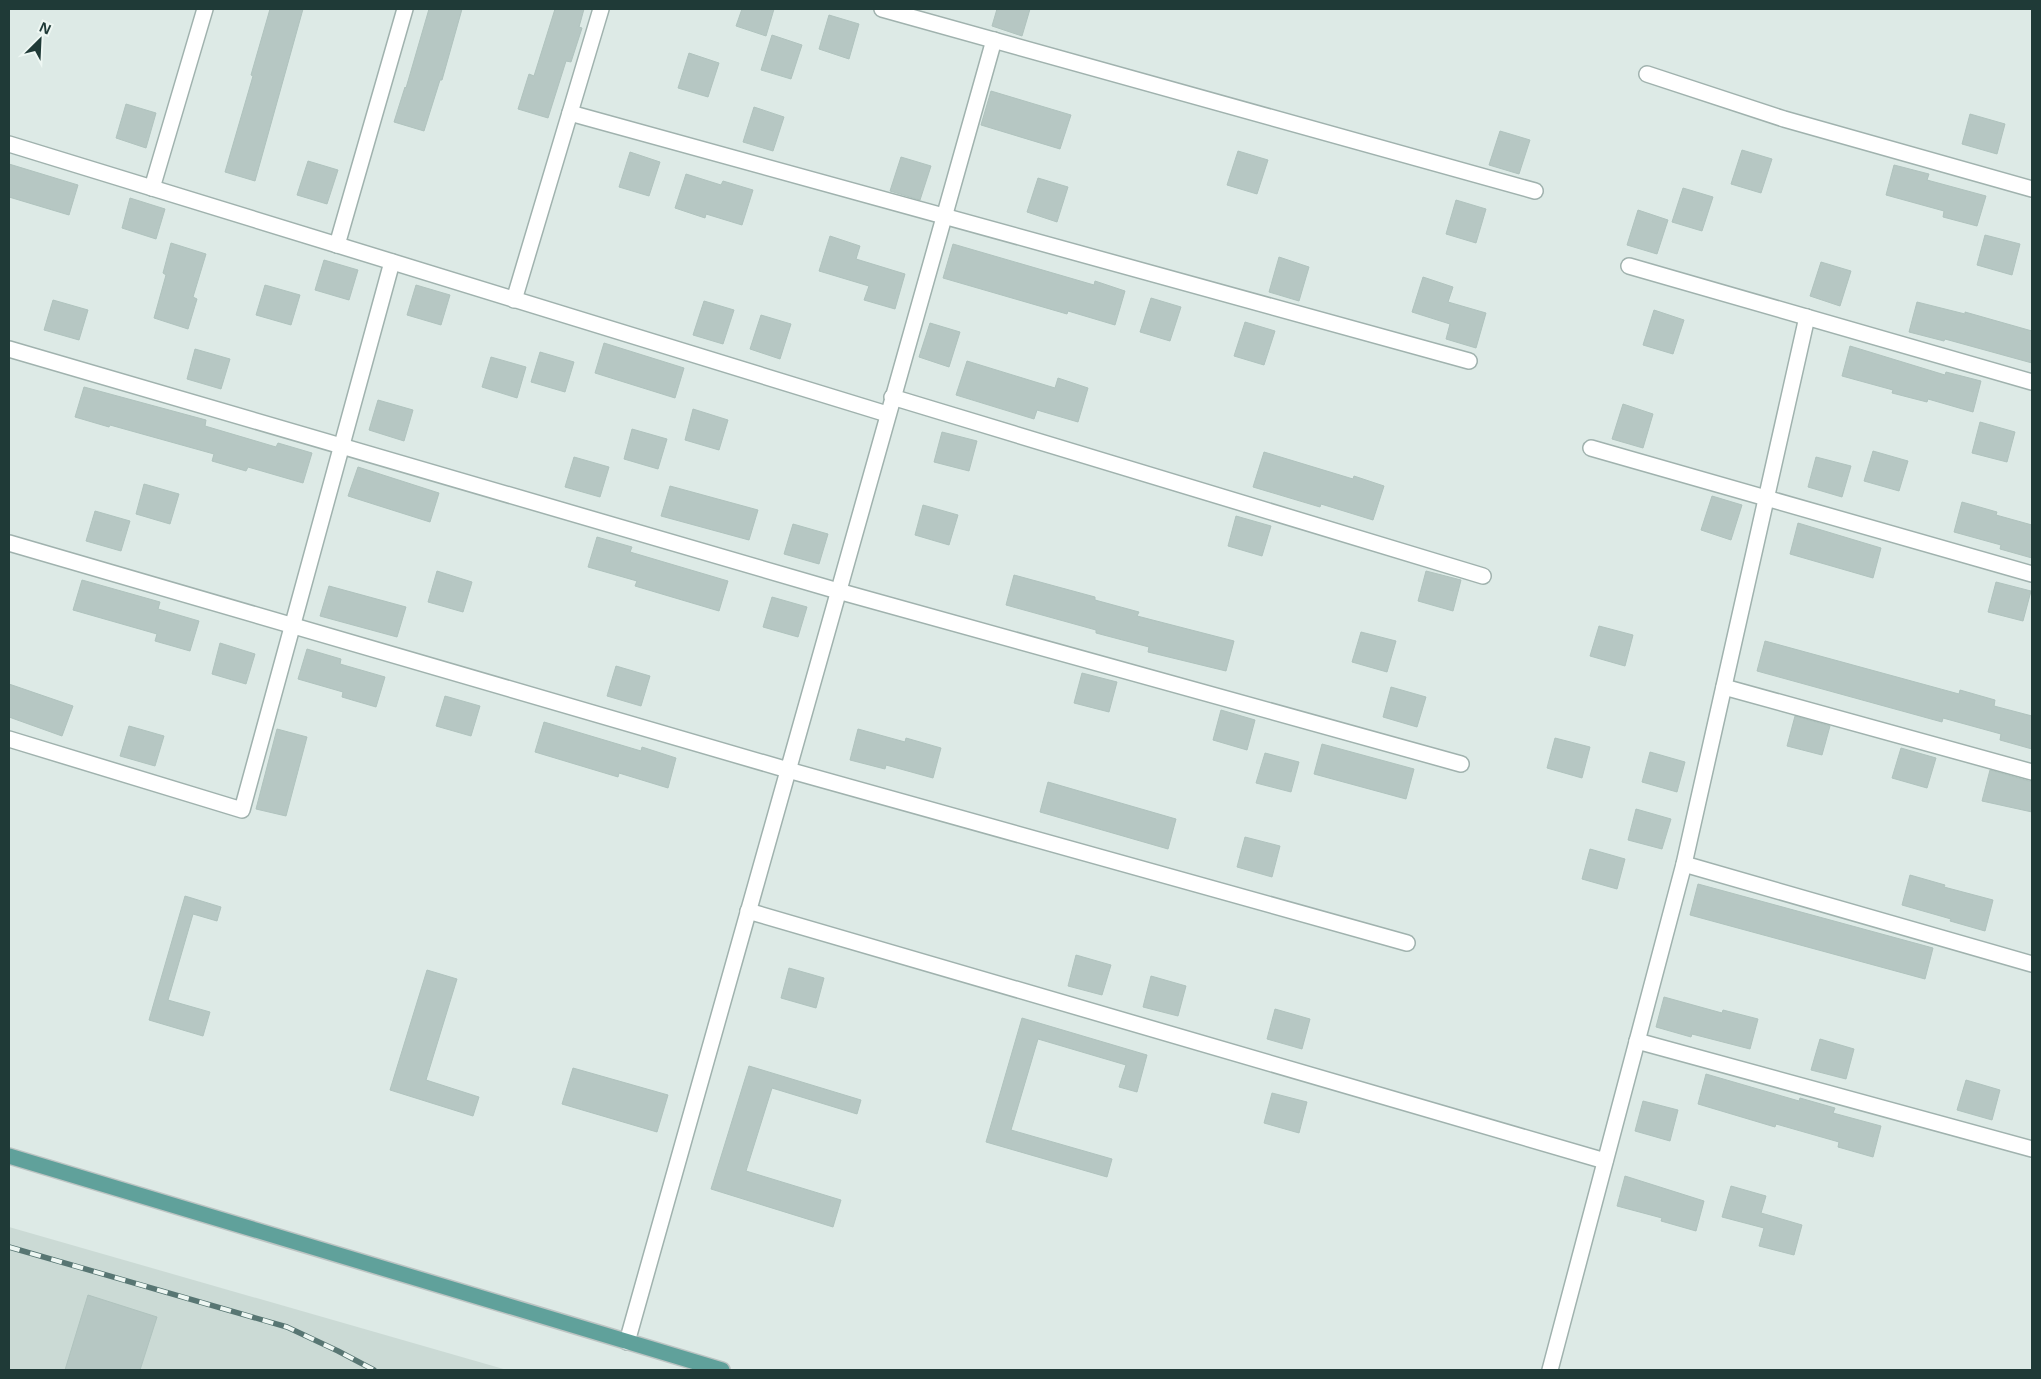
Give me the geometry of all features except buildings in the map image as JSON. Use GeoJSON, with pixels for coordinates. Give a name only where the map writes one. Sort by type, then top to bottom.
{"type":"FeatureCollection","features":[{"type":"Feature","properties":{"kind":"main road"},"geometry":{"type":"LineString","coordinates":[[9,1156],[722,1370]]}},
{"type":"Feature","properties":{"kind":"street"},"geometry":{"type":"LineString","coordinates":[[152,188],[205,9]]}},
{"type":"Feature","properties":{"kind":"street"},"geometry":{"type":"LineString","coordinates":[[337,245],[405,9]]}},
{"type":"Feature","properties":{"kind":"street"},"geometry":{"type":"LineString","coordinates":[[514,300],[601,9]]}},
{"type":"Feature","properties":{"kind":"street"},"geometry":{"type":"LineString","coordinates":[[882,9],[1535,191]]}},
{"type":"Feature","properties":{"kind":"street"},"geometry":{"type":"LineString","coordinates":[[627,1342],[887,414],[994,40]]}},
{"type":"Feature","properties":{"kind":"street"},"geometry":{"type":"LineString","coordinates":[[1647,74],[1784,119],[2032,189]]}},
{"type":"Feature","properties":{"kind":"street"},"geometry":{"type":"LineString","coordinates":[[570,113],[1469,360]]}},
{"type":"Feature","properties":{"kind":"street"},"geometry":{"type":"LineString","coordinates":[[9,144],[887,414]]}},
{"type":"Feature","properties":{"kind":"street"},"geometry":{"type":"LineString","coordinates":[[9,739],[242,810],[392,262]]}},
{"type":"Feature","properties":{"kind":"street"},"geometry":{"type":"LineString","coordinates":[[1629,266],[2032,382]]}},
{"type":"Feature","properties":{"kind":"street"},"geometry":{"type":"LineString","coordinates":[[1550,1370],[1684,864],[1807,317]]}},
{"type":"Feature","properties":{"kind":"street"},"geometry":{"type":"LineString","coordinates":[[9,349],[838,591],[1461,764]]}},
{"type":"Feature","properties":{"kind":"street"},"geometry":{"type":"LineString","coordinates":[[892,397],[1484,576]]}},
{"type":"Feature","properties":{"kind":"street"},"geometry":{"type":"LineString","coordinates":[[1591,448],[2032,574]]}},
{"type":"Feature","properties":{"kind":"street"},"geometry":{"type":"LineString","coordinates":[[9,543],[788,770],[1407,943]]}},
{"type":"Feature","properties":{"kind":"street"},"geometry":{"type":"LineString","coordinates":[[1724,687],[2032,772]]}},
{"type":"Feature","properties":{"kind":"street"},"geometry":{"type":"LineString","coordinates":[[1684,864],[2032,964]]}},
{"type":"Feature","properties":{"kind":"street"},"geometry":{"type":"LineString","coordinates":[[748,911],[1605,1161]]}},
{"type":"Feature","properties":{"kind":"street"},"geometry":{"type":"LineString","coordinates":[[1637,1041],[2032,1149]]}},
{"type":"Feature","properties":{"kind":"shaded area"},"geometry":{"type":"Polygon","coordinates":[[[9,1227],[507,1370],[9,1370],[9,1227]]]}},
{"type":"Feature","properties":{"kind":"railway"},"geometry":{"type":"LineString","coordinates":[[9,1247],[287,1327],[374,1370]]}}]}
